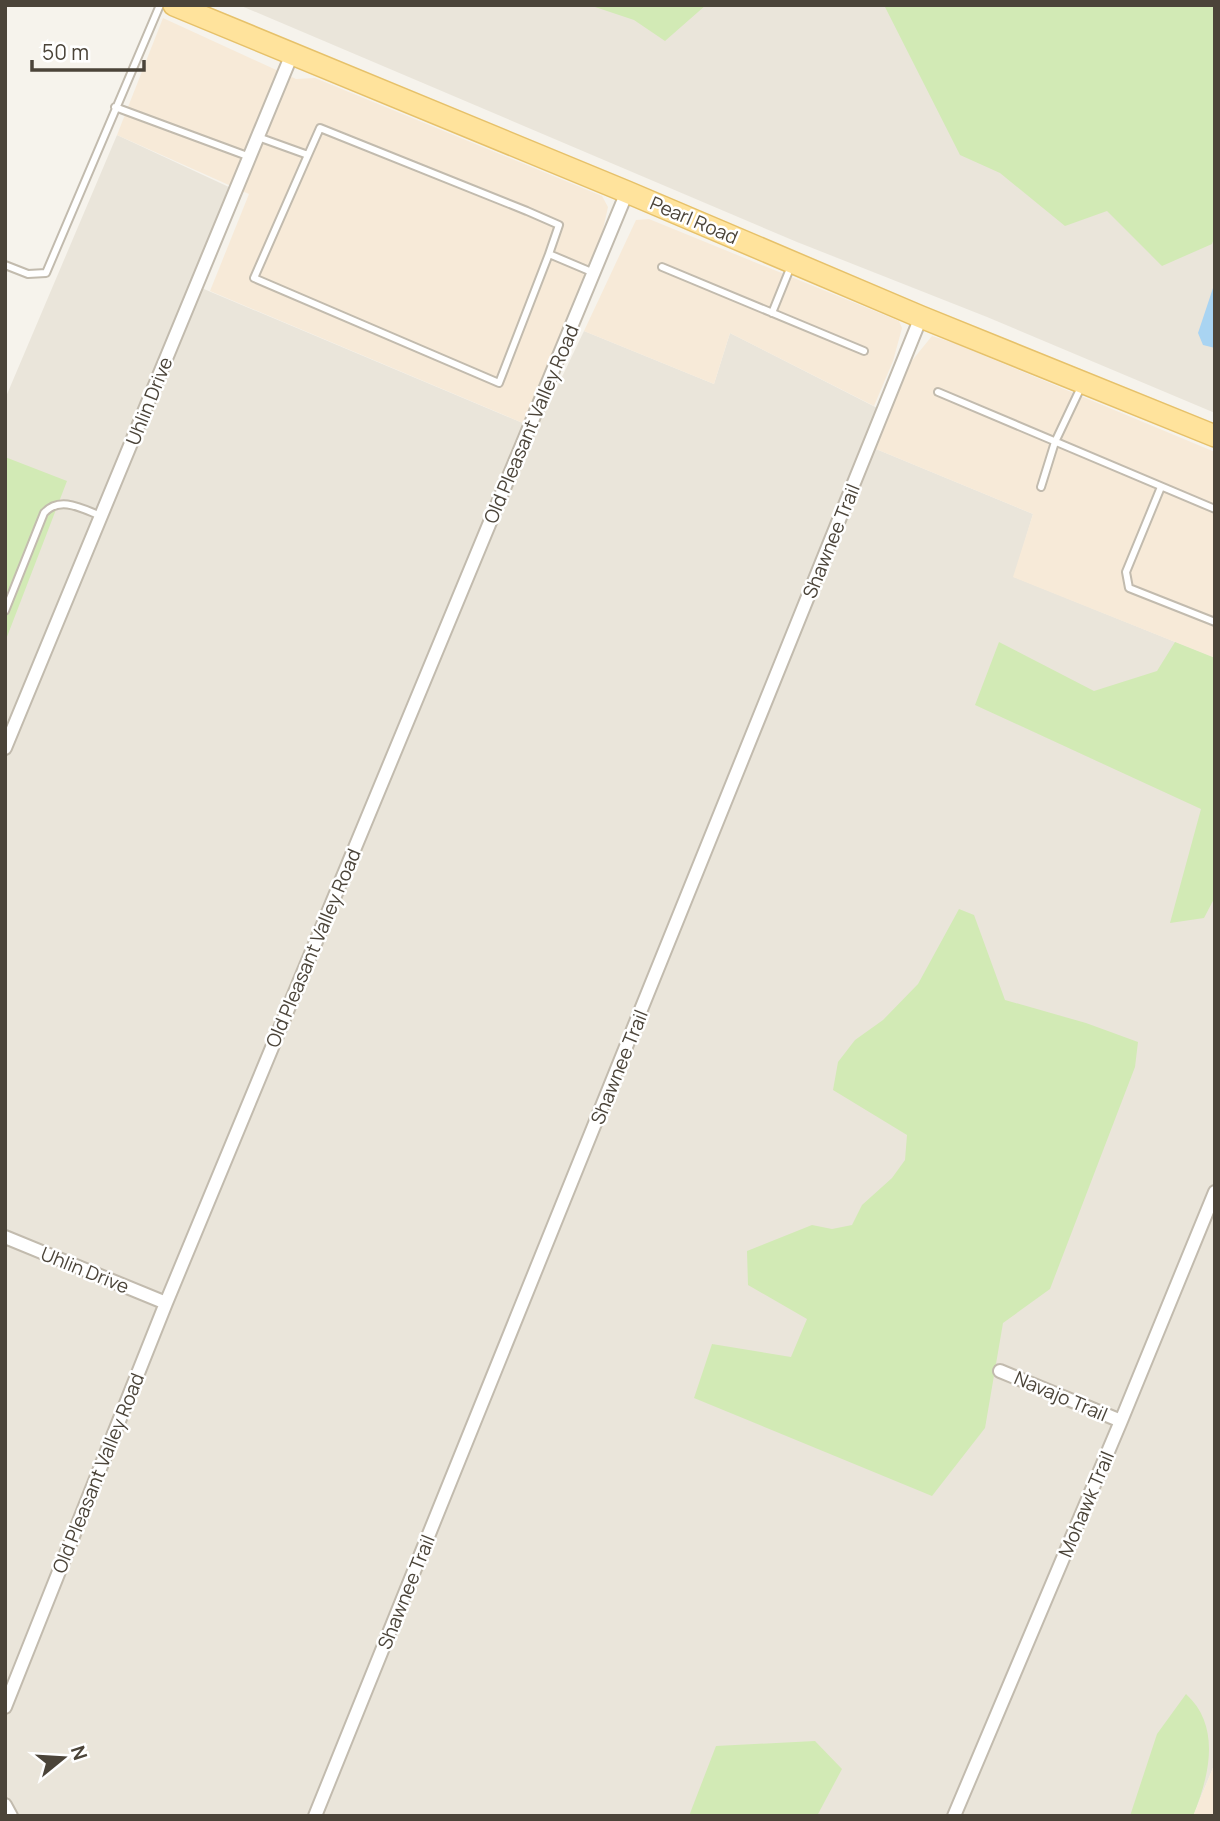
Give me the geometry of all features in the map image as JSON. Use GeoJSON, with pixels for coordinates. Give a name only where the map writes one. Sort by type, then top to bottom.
{"type":"FeatureCollection","features":[{"type":"Feature","properties":{"kind":"main road","name":"Pearl Road"},"geometry":{"type":"LineString","coordinates":[[174,5],[921,317],[1215,436]]}},
{"type":"Feature","properties":{"kind":"street","name":"Uhlin Drive"},"geometry":{"type":"LineString","coordinates":[[5,748],[292,54]]}},
{"type":"Feature","properties":{"kind":"street","name":"Old Pleasant Valley Road"},"geometry":{"type":"LineString","coordinates":[[5,1707],[166,1303],[627,192]]}},
{"type":"Feature","properties":{"kind":"street","name":"Shawnee Trail"},"geometry":{"type":"LineString","coordinates":[[315,1816],[921,317]]}},
{"type":"Feature","properties":{"kind":"street","name":"Mohawk Trail"},"geometry":{"type":"LineString","coordinates":[[954,1816],[1215,1192]]}},
{"type":"Feature","properties":{"kind":"street","name":"Uhlin Drive"},"geometry":{"type":"LineString","coordinates":[[5,1237],[166,1303]]}},
{"type":"Feature","properties":{"kind":"street","name":"Navajo Trail"},"geometry":{"type":"LineString","coordinates":[[1000,1371],[1121,1421]]}},
{"type":"Feature","properties":{"kind":"street"},"geometry":{"type":"LineString","coordinates":[[5,1805],[11,1816]]}},
{"type":"Feature","properties":{"kind":"lane"},"geometry":{"type":"LineString","coordinates":[[5,265],[28,274],[46,273],[160,5]]}},
{"type":"Feature","properties":{"kind":"lane"},"geometry":{"type":"LineString","coordinates":[[115,107],[250,157]]}},
{"type":"Feature","properties":{"kind":"lane"},"geometry":{"type":"LineString","coordinates":[[320,128],[559,225],[499,383],[254,278],[308,155],[320,128]]}},
{"type":"Feature","properties":{"kind":"lane"},"geometry":{"type":"LineString","coordinates":[[258,137],[308,155]]}},
{"type":"Feature","properties":{"kind":"lane"},"geometry":{"type":"LineString","coordinates":[[549,254],[594,273]]}},
{"type":"Feature","properties":{"kind":"lane"},"geometry":{"type":"LineString","coordinates":[[772,313],[792,262]]}},
{"type":"Feature","properties":{"kind":"lane"},"geometry":{"type":"LineString","coordinates":[[662,267],[864,351]]}},
{"type":"Feature","properties":{"kind":"lane"},"geometry":{"type":"LineString","coordinates":[[1041,487],[1055,442],[1083,383]]}},
{"type":"Feature","properties":{"kind":"lane"},"geometry":{"type":"LineString","coordinates":[[938,392],[1215,509]]}},
{"type":"Feature","properties":{"kind":"lane"},"geometry":{"type":"LineString","coordinates":[[1161,487],[1126,572],[1129,588],[1215,622]]}},
{"type":"Feature","properties":{"kind":"lane"},"geometry":{"type":"LineString","coordinates":[[5,611],[44,513],[50,506],[70,503],[101,516]]}},
{"type":"Feature","properties":{"kind":"shaded area"},"geometry":{"type":"Polygon","coordinates":[[[239,5],[1215,5],[1215,413],[987,317],[797,242],[239,5]]]}},
{"type":"Feature","properties":{"kind":"shaded area"},"geometry":{"type":"Polygon","coordinates":[[[163,18],[296,79],[315,78],[602,196],[608,207],[602,234],[573,328],[537,429],[210,291],[249,194],[117,135],[163,18]]]}},
{"type":"Feature","properties":{"kind":"shaded area"},"geometry":{"type":"Polygon","coordinates":[[[117,135],[231,188],[192,284],[537,429],[584,331],[714,384],[730,333],[889,414],[876,449],[1033,514],[1014,577],[1215,658],[1215,1763],[1193,1816],[5,1816],[5,399],[117,135]]]}},
{"type":"Feature","properties":{"kind":"shaded area"},"geometry":{"type":"Polygon","coordinates":[[[649,219],[899,321],[902,328],[893,361],[874,406],[730,333],[714,384],[584,331],[636,220],[649,219]]]}},
{"type":"Feature","properties":{"kind":"shaded area"},"geometry":{"type":"Polygon","coordinates":[[[932,336],[1215,452],[1215,658],[1013,577],[1033,514],[876,449],[910,363],[932,336]]]}},
{"type":"Feature","properties":{"kind":"shaded area"},"geometry":{"type":"Polygon","coordinates":[[[1215,1763],[1215,1816],[1193,1816],[1215,1763]]]}},
{"type":"Feature","properties":{"kind":"green space"},"geometry":{"type":"Polygon","coordinates":[[[589,5],[706,5],[665,41],[634,20],[589,5]]]}},
{"type":"Feature","properties":{"kind":"green space"},"geometry":{"type":"Polygon","coordinates":[[[884,5],[1215,5],[1215,235],[1212,244],[1162,266],[1107,211],[1065,226],[1000,173],[960,155],[884,5]]]}},
{"type":"Feature","properties":{"kind":"green space"},"geometry":{"type":"Polygon","coordinates":[[[5,457],[67,481],[5,642],[5,457]]]}},
{"type":"Feature","properties":{"kind":"green space"},"geometry":{"type":"Polygon","coordinates":[[[999,642],[1094,691],[1157,671],[1175,642],[1215,658],[1215,897],[1204,918],[1170,923],[1201,809],[975,705],[999,642]]]}},
{"type":"Feature","properties":{"kind":"green space"},"geometry":{"type":"Polygon","coordinates":[[[959,909],[974,915],[1005,1000],[1086,1023],[1138,1042],[1135,1067],[1050,1289],[1003,1323],[985,1428],[932,1496],[694,1398],[712,1344],[791,1357],[807,1319],[748,1285],[747,1251],[812,1225],[832,1229],[852,1225],[862,1205],[892,1178],[905,1160],[907,1135],[833,1090],[838,1062],[855,1040],[883,1020],[918,984],[959,909]]]}},
{"type":"Feature","properties":{"kind":"green space"},"geometry":{"type":"Polygon","coordinates":[[[1186,1694],[1197,1706],[1204,1720],[1209,1750],[1204,1783],[1193,1816],[1130,1816],[1157,1734],[1186,1694]]]}},
{"type":"Feature","properties":{"kind":"green space"},"geometry":{"type":"Polygon","coordinates":[[[815,1741],[842,1769],[817,1816],[689,1816],[716,1746],[815,1741]]]}},
{"type":"Feature","properties":{"kind":"water"},"geometry":{"type":"Polygon","coordinates":[[[1215,282],[1215,348],[1203,345],[1198,333],[1215,282]]]}}]}
